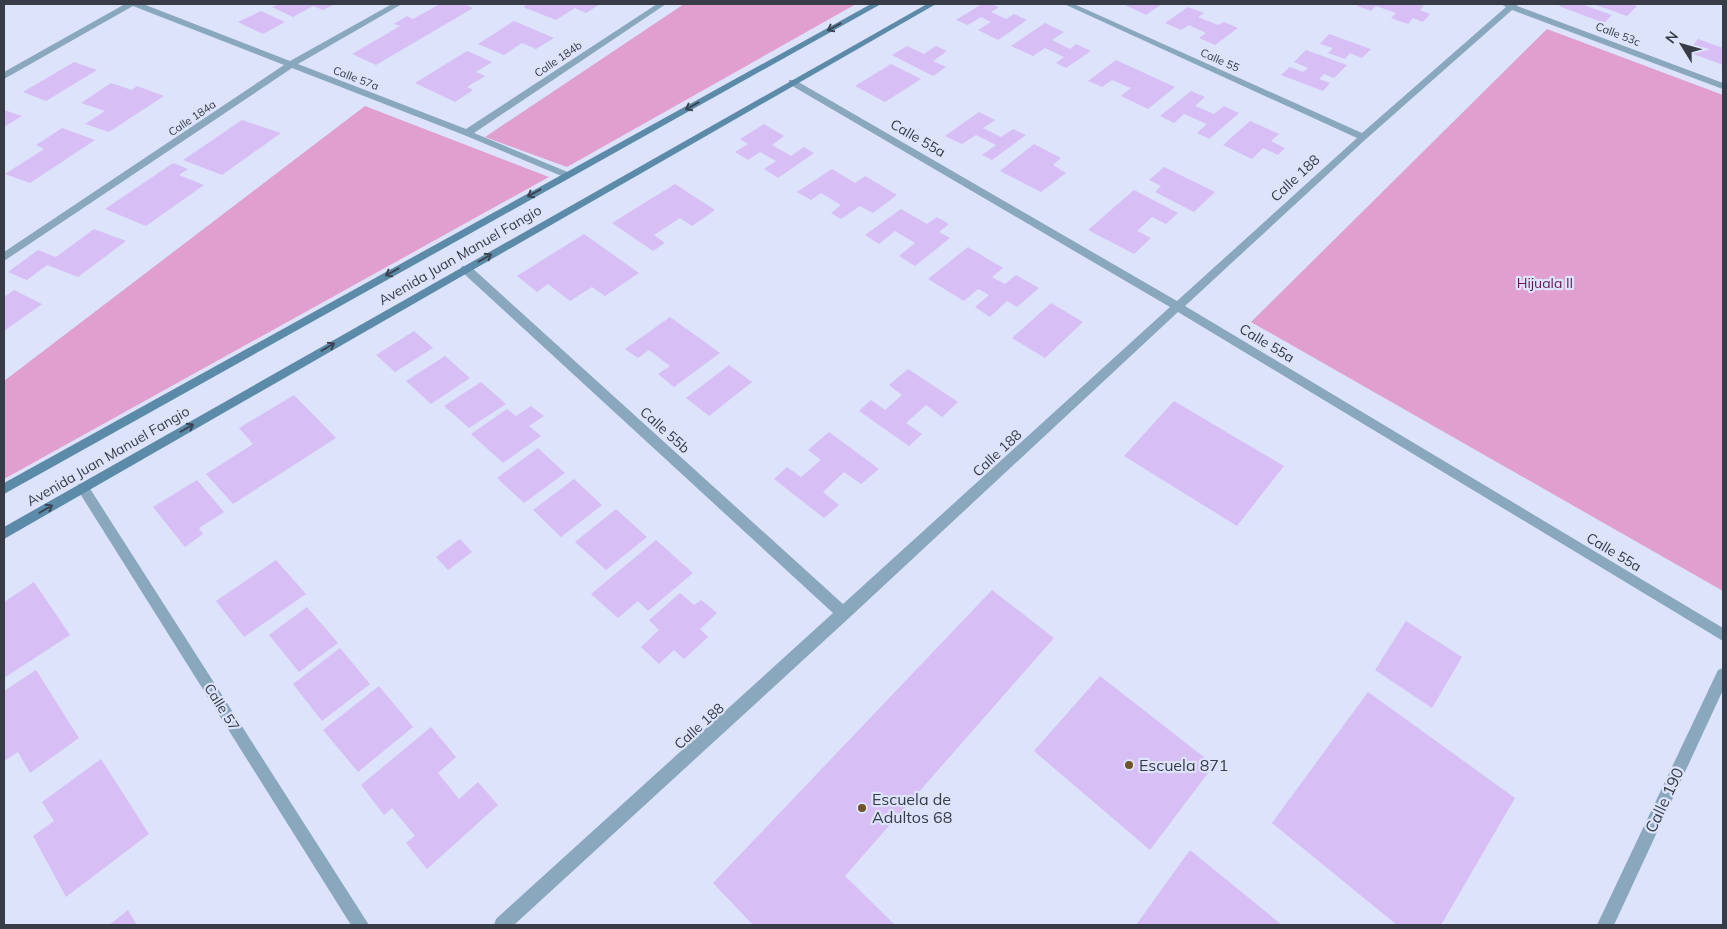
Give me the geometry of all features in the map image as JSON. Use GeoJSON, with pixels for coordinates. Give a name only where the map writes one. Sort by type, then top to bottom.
{"type":"FeatureCollection","features":[{"type":"Feature","properties":{"kind":"main road","name":"Avenida Juan Manuel Fangio"},"geometry":{"type":"LineString","coordinates":[[4,489],[567,174],[877,4]]}},
{"type":"Feature","properties":{"kind":"main road","name":"Avenida Juan Manuel Fangio"},"geometry":{"type":"LineString","coordinates":[[4,533],[792,82],[932,4]]}},
{"type":"Feature","properties":{"kind":"street"},"geometry":{"type":"LineString","coordinates":[[4,76],[130,4]]}},
{"type":"Feature","properties":{"kind":"street","name":"Calle 57a"},"geometry":{"type":"LineString","coordinates":[[136,4],[567,174]]}},
{"type":"Feature","properties":{"kind":"street","name":"Calle 184a"},"geometry":{"type":"LineString","coordinates":[[4,258],[290,65],[398,4]]}},
{"type":"Feature","properties":{"kind":"street","name":"Calle 184b"},"geometry":{"type":"LineString","coordinates":[[468,134],[662,4]]}},
{"type":"Feature","properties":{"kind":"street","name":"Calle 55"},"geometry":{"type":"LineString","coordinates":[[1068,4],[1363,137]]}},
{"type":"Feature","properties":{"kind":"street","name":"Calle 188"},"geometry":{"type":"LineString","coordinates":[[502,925],[1363,137],[1510,5]]}},
{"type":"Feature","properties":{"kind":"street","name":"Calle 53c"},"geometry":{"type":"LineString","coordinates":[[1510,5],[1723,86]]}},
{"type":"Feature","properties":{"kind":"street","name":"Calle 55a"},"geometry":{"type":"LineString","coordinates":[[792,82],[1178,307],[1723,635]]}},
{"type":"Feature","properties":{"kind":"street","name":"Calle 55b"},"geometry":{"type":"LineString","coordinates":[[466,269],[844,614]]}},
{"type":"Feature","properties":{"kind":"street","name":"Calle 57"},"geometry":{"type":"LineString","coordinates":[[83,488],[361,925]]}},
{"type":"Feature","properties":{"kind":"street","name":"Calle 190"},"geometry":{"type":"LineString","coordinates":[[1605,925],[1723,675]]}},
{"type":"Feature","properties":{"kind":"green space"},"geometry":{"type":"Polygon","coordinates":[[[684,4],[856,4],[567,167],[485,137],[684,4]]]}},
{"type":"Feature","properties":{"kind":"green space","name":"Hijuala II"},"geometry":{"type":"Polygon","coordinates":[[[1547,29],[1723,95],[1723,591],[1251,322],[1547,29]]]}},
{"type":"Feature","properties":{"kind":"green space"},"geometry":{"type":"Polygon","coordinates":[[[365,106],[549,177],[4,479],[4,381],[365,106]]]}},
{"type":"Feature","properties":{"kind":"building"},"geometry":{"type":"Polygon","coordinates":[[[279,4],[335,4],[323,10],[313,6],[293,17],[272,7],[279,4]]]}},
{"type":"Feature","properties":{"kind":"building"},"geometry":{"type":"Polygon","coordinates":[[[440,4],[464,4],[473,8],[376,65],[352,54],[400,26],[394,24],[407,16],[413,19],[440,4]]]}},
{"type":"Feature","properties":{"kind":"building"},"geometry":{"type":"Polygon","coordinates":[[[528,4],[600,4],[586,13],[575,8],[556,20],[523,7],[528,4]]]}},
{"type":"Feature","properties":{"kind":"building"},"geometry":{"type":"Polygon","coordinates":[[[982,4],[999,7],[991,12],[1006,19],[1014,14],[1027,20],[998,40],[978,30],[991,22],[981,17],[968,25],[956,20],[982,4]]]}},
{"type":"Feature","properties":{"kind":"building"},"geometry":{"type":"Polygon","coordinates":[[[1162,4],[1146,15],[1125,5],[1162,4]]]}},
{"type":"Feature","properties":{"kind":"building"},"geometry":{"type":"Polygon","coordinates":[[[1359,4],[1417,4],[1424,6],[1420,10],[1430,14],[1423,22],[1413,18],[1408,24],[1391,18],[1396,13],[1376,6],[1371,11],[1357,6],[1359,4]]]}},
{"type":"Feature","properties":{"kind":"building"},"geometry":{"type":"Polygon","coordinates":[[[1561,4],[1581,4],[1612,15],[1604,23],[1559,6],[1561,4]]]}},
{"type":"Feature","properties":{"kind":"building"},"geometry":{"type":"Polygon","coordinates":[[[1593,4],[1630,4],[1637,6],[1627,16],[1593,4]]]}},
{"type":"Feature","properties":{"kind":"building"},"geometry":{"type":"Polygon","coordinates":[[[1188,7],[1204,13],[1198,17],[1218,25],[1224,22],[1238,28],[1215,45],[1199,38],[1206,33],[1189,25],[1181,30],[1165,23],[1188,7]]]}},
{"type":"Feature","properties":{"kind":"building"},"geometry":{"type":"Polygon","coordinates":[[[261,11],[285,22],[263,34],[238,22],[261,11]]]}},
{"type":"Feature","properties":{"kind":"building"},"geometry":{"type":"Polygon","coordinates":[[[514,21],[554,38],[536,49],[522,43],[504,55],[478,44],[514,21]]]}},
{"type":"Feature","properties":{"kind":"building"},"geometry":{"type":"Polygon","coordinates":[[[1045,23],[1064,32],[1052,40],[1070,49],[1076,44],[1091,51],[1066,68],[1056,63],[1064,57],[1045,48],[1033,56],[1011,46],[1045,23]]]}},
{"type":"Feature","properties":{"kind":"building"},"geometry":{"type":"Polygon","coordinates":[[[1329,34],[1371,49],[1362,58],[1350,53],[1345,59],[1328,53],[1333,48],[1320,44],[1329,34]]]}},
{"type":"Feature","properties":{"kind":"building"},"geometry":{"type":"Polygon","coordinates":[[[1698,39],[1723,48],[1723,65],[1688,52],[1698,39]]]}},
{"type":"Feature","properties":{"kind":"building"},"geometry":{"type":"Polygon","coordinates":[[[907,46],[924,54],[936,46],[947,51],[933,61],[946,67],[933,76],[892,55],[907,46]]]}},
{"type":"Feature","properties":{"kind":"building"},"geometry":{"type":"Polygon","coordinates":[[[1306,50],[1347,65],[1334,78],[1324,74],[1319,79],[1330,83],[1323,91],[1281,75],[1290,67],[1303,72],[1308,68],[1294,62],[1306,50]]]}},
{"type":"Feature","properties":{"kind":"building"},"geometry":{"type":"Polygon","coordinates":[[[467,51],[492,62],[476,72],[485,76],[467,87],[473,90],[455,102],[415,83],[467,51]]]}},
{"type":"Feature","properties":{"kind":"building"},"geometry":{"type":"Polygon","coordinates":[[[1116,60],[1175,87],[1148,109],[1121,96],[1131,88],[1112,80],[1102,87],[1088,81],[1116,60]]]}},
{"type":"Feature","properties":{"kind":"building"},"geometry":{"type":"Polygon","coordinates":[[[74,62],[97,70],[46,101],[23,92],[74,62]]]}},
{"type":"Feature","properties":{"kind":"building"},"geometry":{"type":"Polygon","coordinates":[[[891,64],[921,79],[885,102],[855,86],[891,64]]]}},
{"type":"Feature","properties":{"kind":"building"},"geometry":{"type":"Polygon","coordinates":[[[111,83],[132,90],[137,86],[164,96],[109,132],[85,124],[105,111],[81,103],[111,83]]]}},
{"type":"Feature","properties":{"kind":"building"},"geometry":{"type":"Polygon","coordinates":[[[1191,91],[1205,97],[1195,106],[1214,114],[1224,106],[1239,113],[1209,139],[1197,133],[1207,124],[1184,114],[1174,123],[1160,116],[1191,91]]]}},
{"type":"Feature","properties":{"kind":"building"},"geometry":{"type":"Polygon","coordinates":[[[4,110],[22,116],[4,127],[4,110]]]}},
{"type":"Feature","properties":{"kind":"building"},"geometry":{"type":"Polygon","coordinates":[[[979,112],[995,120],[983,128],[1001,137],[1013,129],[1026,135],[992,160],[982,155],[996,145],[976,135],[962,144],[945,136],[979,112]]]}},
{"type":"Feature","properties":{"kind":"building"},"geometry":{"type":"Polygon","coordinates":[[[242,120],[281,133],[222,175],[183,160],[242,120]]]}},
{"type":"Feature","properties":{"kind":"building"},"geometry":{"type":"Polygon","coordinates":[[[1250,121],[1279,134],[1271,141],[1285,148],[1278,155],[1263,148],[1252,159],[1223,145],[1250,121]]]}},
{"type":"Feature","properties":{"kind":"building"},"geometry":{"type":"Polygon","coordinates":[[[764,124],[784,136],[772,145],[791,156],[804,147],[814,153],[778,178],[764,169],[776,161],[760,152],[748,160],[735,152],[748,144],[740,139],[764,124]]]}},
{"type":"Feature","properties":{"kind":"building"},"geometry":{"type":"Polygon","coordinates":[[[62,128],[95,140],[30,183],[5,174],[44,149],[36,145],[62,128]]]}},
{"type":"Feature","properties":{"kind":"building"},"geometry":{"type":"Polygon","coordinates":[[[1034,144],[1061,158],[1053,165],[1066,173],[1041,192],[1000,171],[1034,144]]]}},
{"type":"Feature","properties":{"kind":"building"},"geometry":{"type":"Polygon","coordinates":[[[173,163],[188,169],[179,175],[204,185],[146,226],[105,209],[173,163]]]}},
{"type":"Feature","properties":{"kind":"building"},"geometry":{"type":"Polygon","coordinates":[[[1164,167],[1215,192],[1194,212],[1155,192],[1161,186],[1149,180],[1164,167]]]}},
{"type":"Feature","properties":{"kind":"building"},"geometry":{"type":"Polygon","coordinates":[[[832,169],[855,183],[865,176],[897,195],[873,213],[860,206],[841,219],[831,213],[841,205],[821,193],[811,200],[797,192],[832,169]]]}},
{"type":"Feature","properties":{"kind":"building"},"geometry":{"type":"Polygon","coordinates":[[[675,184],[715,210],[692,226],[680,218],[654,235],[665,243],[653,251],[612,223],[675,184]]]}},
{"type":"Feature","properties":{"kind":"building"},"geometry":{"type":"Polygon","coordinates":[[[1134,190],[1178,213],[1166,224],[1152,217],[1137,231],[1151,238],[1134,254],[1088,230],[1134,190]]]}},
{"type":"Feature","properties":{"kind":"building"},"geometry":{"type":"Polygon","coordinates":[[[901,209],[927,224],[937,217],[949,224],[939,232],[950,238],[915,266],[899,256],[915,243],[895,231],[879,244],[865,235],[901,209]]]}},
{"type":"Feature","properties":{"kind":"building"},"geometry":{"type":"Polygon","coordinates":[[[94,229],[126,241],[78,277],[47,265],[27,280],[8,272],[38,250],[56,257],[94,229]]]}},
{"type":"Feature","properties":{"kind":"building"},"geometry":{"type":"Polygon","coordinates":[[[584,234],[639,273],[605,296],[592,287],[570,301],[548,284],[537,292],[517,276],[584,234]]]}},
{"type":"Feature","properties":{"kind":"building"},"geometry":{"type":"Polygon","coordinates":[[[968,247],[1003,268],[992,277],[1005,284],[1016,275],[1039,288],[1017,307],[1007,301],[990,317],[975,307],[989,295],[978,289],[964,301],[928,279],[968,247]]]}},
{"type":"Feature","properties":{"kind":"building"},"geometry":{"type":"Polygon","coordinates":[[[14,290],[42,304],[4,331],[4,297],[14,290]]]}},
{"type":"Feature","properties":{"kind":"building"},"geometry":{"type":"Polygon","coordinates":[[[1051,303],[1083,322],[1045,358],[1012,338],[1051,303]]]}},
{"type":"Feature","properties":{"kind":"building"},"geometry":{"type":"Polygon","coordinates":[[[670,317],[720,353],[674,387],[658,374],[670,366],[649,350],[638,358],[625,349],[670,317]]]}},
{"type":"Feature","properties":{"kind":"building"},"geometry":{"type":"Polygon","coordinates":[[[414,331],[433,348],[395,372],[376,355],[414,331]]]}},
{"type":"Feature","properties":{"kind":"building"},"geometry":{"type":"Polygon","coordinates":[[[445,356],[470,378],[431,404],[406,381],[445,356]]]}},
{"type":"Feature","properties":{"kind":"building"},"geometry":{"type":"Polygon","coordinates":[[[729,365],[752,382],[709,416],[686,398],[729,365]]]}},
{"type":"Feature","properties":{"kind":"building"},"geometry":{"type":"Polygon","coordinates":[[[908,369],[958,402],[942,417],[926,405],[906,423],[922,434],[909,446],[859,411],[871,400],[885,410],[902,395],[889,385],[908,369]]]}},
{"type":"Feature","properties":{"kind":"building"},"geometry":{"type":"Polygon","coordinates":[[[481,382],[506,404],[469,428],[444,406],[481,382]]]}},
{"type":"Feature","properties":{"kind":"building"},"geometry":{"type":"Polygon","coordinates":[[[294,395],[336,438],[233,504],[206,474],[253,444],[239,428],[294,395]]]}},
{"type":"Feature","properties":{"kind":"building"},"geometry":{"type":"Polygon","coordinates":[[[1174,401],[1284,466],[1237,526],[1124,456],[1174,401]]]}},
{"type":"Feature","properties":{"kind":"building"},"geometry":{"type":"Polygon","coordinates":[[[531,406],[544,416],[529,426],[541,436],[503,463],[471,434],[507,409],[516,416],[531,406]]]}},
{"type":"Feature","properties":{"kind":"building"},"geometry":{"type":"Polygon","coordinates":[[[829,432],[879,469],[861,484],[844,472],[823,492],[839,505],[824,518],[774,479],[787,467],[801,477],[821,460],[808,450],[829,432]]]}},
{"type":"Feature","properties":{"kind":"building"},"geometry":{"type":"Polygon","coordinates":[[[538,448],[565,473],[524,503],[497,478],[538,448]]]}},
{"type":"Feature","properties":{"kind":"building"},"geometry":{"type":"Polygon","coordinates":[[[574,479],[602,505],[561,537],[533,510],[574,479]]]}},
{"type":"Feature","properties":{"kind":"building"},"geometry":{"type":"Polygon","coordinates":[[[197,480],[224,512],[199,528],[203,534],[185,547],[153,507],[197,480]]]}},
{"type":"Feature","properties":{"kind":"building"},"geometry":{"type":"Polygon","coordinates":[[[616,509],[647,537],[606,570],[575,542],[616,509]]]}},
{"type":"Feature","properties":{"kind":"building"},"geometry":{"type":"Polygon","coordinates":[[[460,539],[472,552],[448,570],[436,557],[460,539]]]}},
{"type":"Feature","properties":{"kind":"building"},"geometry":{"type":"Polygon","coordinates":[[[656,540],[693,573],[648,611],[638,601],[618,618],[591,594],[656,540]]]}},
{"type":"Feature","properties":{"kind":"building"},"geometry":{"type":"Polygon","coordinates":[[[276,560],[306,594],[244,637],[216,601],[276,560]]]}},
{"type":"Feature","properties":{"kind":"building"},"geometry":{"type":"Polygon","coordinates":[[[34,582],[70,635],[4,678],[4,602],[34,582]]]}},
{"type":"Feature","properties":{"kind":"building"},"geometry":{"type":"Polygon","coordinates":[[[992,590],[1054,638],[845,876],[895,925],[753,925],[713,883],[992,590]]]}},
{"type":"Feature","properties":{"kind":"building"},"geometry":{"type":"Polygon","coordinates":[[[680,593],[694,605],[701,600],[717,613],[700,629],[708,637],[684,659],[674,650],[659,664],[641,647],[659,630],[649,620],[680,593]]]}},
{"type":"Feature","properties":{"kind":"building"},"geometry":{"type":"Polygon","coordinates":[[[307,607],[338,643],[299,672],[269,635],[307,607]]]}},
{"type":"Feature","properties":{"kind":"building"},"geometry":{"type":"Polygon","coordinates":[[[1406,621],[1462,657],[1432,708],[1375,670],[1406,621]]]}},
{"type":"Feature","properties":{"kind":"building"},"geometry":{"type":"Polygon","coordinates":[[[340,648],[370,684],[322,721],[293,684],[340,648]]]}},
{"type":"Feature","properties":{"kind":"building"},"geometry":{"type":"Polygon","coordinates":[[[36,670],[79,738],[30,773],[18,752],[4,761],[4,691],[36,670]]]}},
{"type":"Feature","properties":{"kind":"building"},"geometry":{"type":"Polygon","coordinates":[[[1100,676],[1214,765],[1150,850],[1034,751],[1100,676]]]}},
{"type":"Feature","properties":{"kind":"building"},"geometry":{"type":"Polygon","coordinates":[[[379,686],[413,727],[358,772],[323,730],[379,686]]]}},
{"type":"Feature","properties":{"kind":"building"},"geometry":{"type":"Polygon","coordinates":[[[1368,692],[1515,798],[1441,925],[1397,925],[1272,823],[1368,692]]]}},
{"type":"Feature","properties":{"kind":"building"},"geometry":{"type":"Polygon","coordinates":[[[431,727],[456,757],[438,773],[459,799],[478,782],[498,805],[427,869],[406,843],[415,836],[392,808],[384,815],[361,785],[431,727]]]}},
{"type":"Feature","properties":{"kind":"building"},"geometry":{"type":"Polygon","coordinates":[[[101,759],[149,834],[66,897],[33,836],[54,821],[42,802],[101,759]]]}},
{"type":"Feature","properties":{"kind":"building"},"geometry":{"type":"Polygon","coordinates":[[[1190,850],[1282,925],[1136,925],[1190,850]]]}},
{"type":"Feature","properties":{"kind":"building"},"geometry":{"type":"Polygon","coordinates":[[[128,910],[137,925],[109,925],[128,910]]]}},
{"type":"Feature","properties":{"kind":"place","name":"Escuela 871"},"geometry":{"type":"Point","coordinates":[1129,765]}},
{"type":"Feature","properties":{"kind":"place","name":"Escuela de Adultos 68"},"geometry":{"type":"Point","coordinates":[862,808]}}]}
